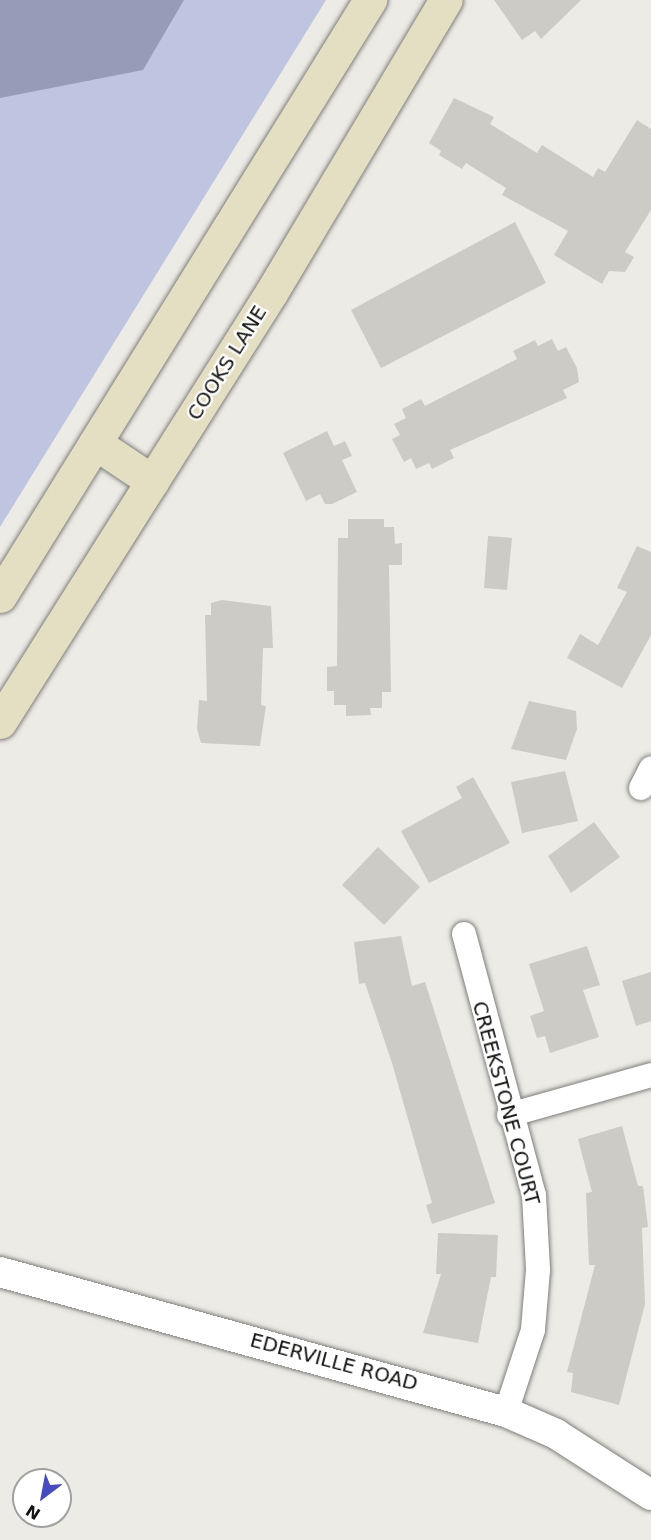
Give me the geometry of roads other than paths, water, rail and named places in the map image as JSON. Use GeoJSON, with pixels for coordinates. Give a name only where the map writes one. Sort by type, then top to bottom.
{"type":"FeatureCollection","features":[{"type":"Feature","properties":{"kind":"main road"},"geometry":{"type":"LineString","coordinates":[[0,596],[370,0]]}},
{"type":"Feature","properties":{"kind":"main road","name":"COOKS LANE"},"geometry":{"type":"LineString","coordinates":[[0,722],[153,481],[446,0]]}},
{"type":"Feature","properties":{"kind":"main road"},"geometry":{"type":"LineString","coordinates":[[95,443],[153,481]]}},
{"type":"Feature","properties":{"kind":"street","name":"CREEKSTONE COURT"},"geometry":{"type":"LineString","coordinates":[[464,934],[509,1115],[534,1195],[538,1270],[533,1330],[506,1412]]}},
{"type":"Feature","properties":{"kind":"street"},"geometry":{"type":"LineString","coordinates":[[509,1115],[651,1074]]}},
{"type":"Feature","properties":{"kind":"street","name":"EDERVILLE ROAD"},"geometry":{"type":"LineString","coordinates":[[0,1272],[506,1412],[556,1434],[651,1495]]}}]}
